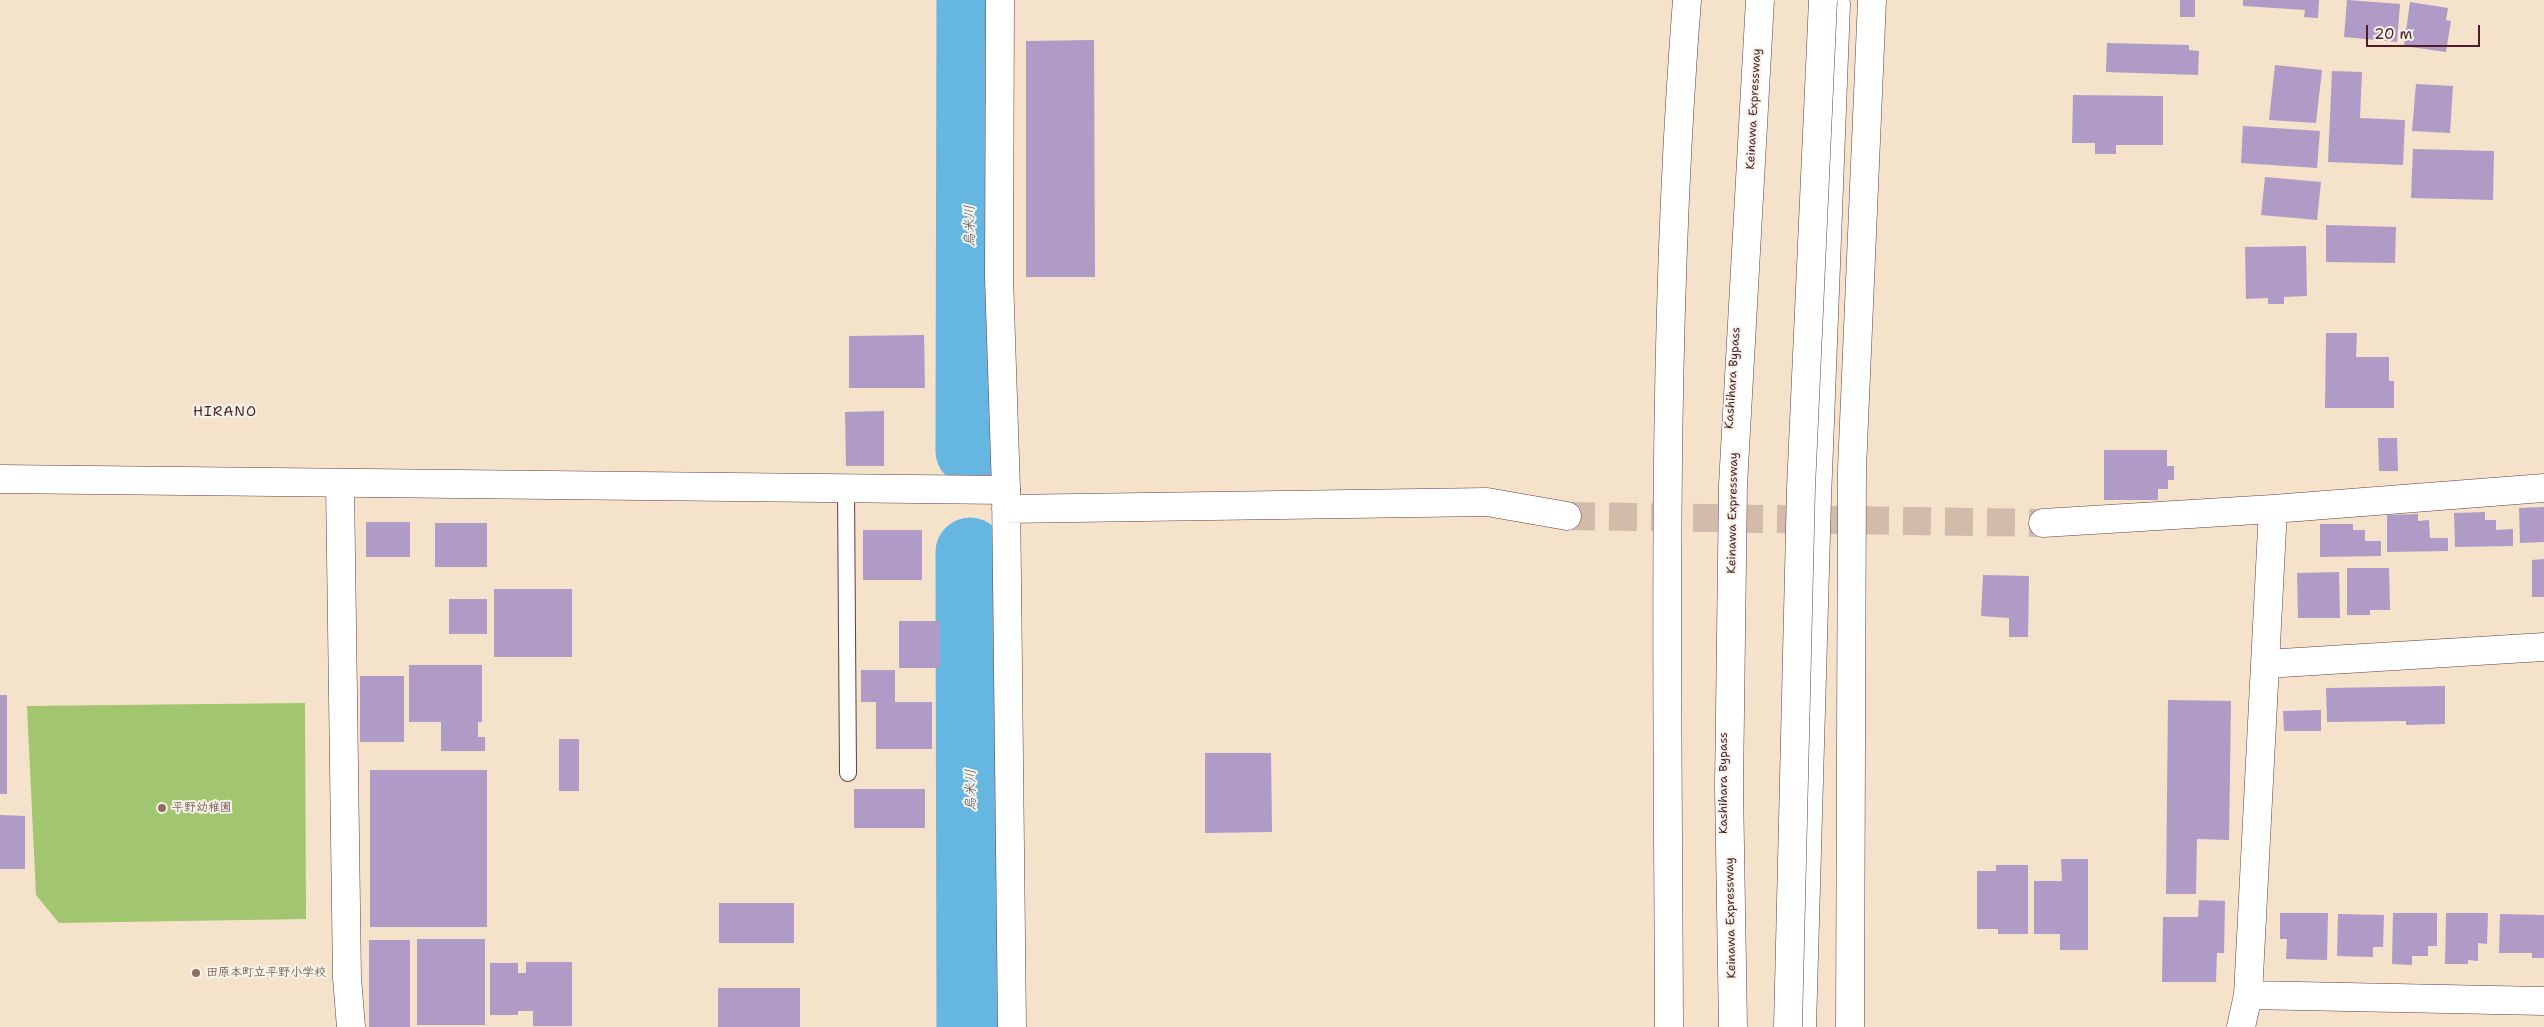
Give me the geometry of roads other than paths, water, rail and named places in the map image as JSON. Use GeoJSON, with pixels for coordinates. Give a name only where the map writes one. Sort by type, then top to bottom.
{"type":"FeatureCollection","features":[{"type":"Feature","properties":{"kind":"main road"},"geometry":{"type":"LineString","coordinates":[[1000,0],[999,277],[1006,500],[1012,1027]]}},
{"type":"Feature","properties":{"kind":"main road"},"geometry":{"type":"LineString","coordinates":[[1669,1027],[1668,415],[1675,227],[1687,0]]}},
{"type":"Feature","properties":{"kind":"main road","name":"Kashihara Bypass"},"geometry":{"type":"LineString","coordinates":[[1723,1027],[1726,495],[1758,0]]}},
{"type":"Feature","properties":{"kind":"main road","name":"Keinawa Expressway"},"geometry":{"type":"LineString","coordinates":[[1733,1027],[1730,787],[1733,485],[1758,0]]}},
{"type":"Feature","properties":{"kind":"main road"},"geometry":{"type":"LineString","coordinates":[[1788,1027],[1802,488],[1822,0]]}},
{"type":"Feature","properties":{"kind":"main road"},"geometry":{"type":"LineString","coordinates":[[1802,1027],[1817,499],[1836,0]]}},
{"type":"Feature","properties":{"kind":"main road"},"geometry":{"type":"LineString","coordinates":[[1850,1027],[1852,469],[1872,0]]}},
{"type":"Feature","properties":{"kind":"main road"},"geometry":{"type":"LineString","coordinates":[[0,479],[846,489],[1006,500],[1487,502],[1567,516]]}},
{"type":"Feature","properties":{"kind":"main road"},"geometry":{"type":"LineString","coordinates":[[340,484],[348,978],[351,1027]]}},
{"type":"Feature","properties":{"kind":"main road"},"geometry":{"type":"LineString","coordinates":[[2043,523],[2273,509],[2544,488]]}},
{"type":"Feature","properties":{"kind":"main road"},"geometry":{"type":"LineString","coordinates":[[2241,1027],[2248,995],[2273,509]]}},
{"type":"Feature","properties":{"kind":"main road"},"geometry":{"type":"LineString","coordinates":[[2265,664],[2544,647]]}},
{"type":"Feature","properties":{"kind":"main road"},"geometry":{"type":"LineString","coordinates":[[2248,995],[2544,1001]]}},
{"type":"Feature","properties":{"kind":"lane"},"geometry":{"type":"LineString","coordinates":[[846,489],[848,773]]}},
{"type":"Feature","properties":{"kind":"waterway","name":"烏米川"},"geometry":{"type":"LineString","coordinates":[[970,451],[971,0]]}},
{"type":"Feature","properties":{"kind":"waterway","name":"烏米川"},"geometry":{"type":"LineString","coordinates":[[970,552],[971,1027]]}},
{"type":"Feature","properties":{"kind":"tunnel"},"geometry":{"type":"LineString","coordinates":[[1567,516],[2043,523]]}},
{"type":"Feature","properties":{"kind":"place","name":"平野幼稚園"},"geometry":{"type":"Point","coordinates":[162,808]}},
{"type":"Feature","properties":{"kind":"place","name":"田原本町立平野小学校"},"geometry":{"type":"Point","coordinates":[196,973]}},
{"type":"Feature","properties":{"kind":"district","name":"HIRANO"},"geometry":{"type":"Point","coordinates":[225,412]}}]}
